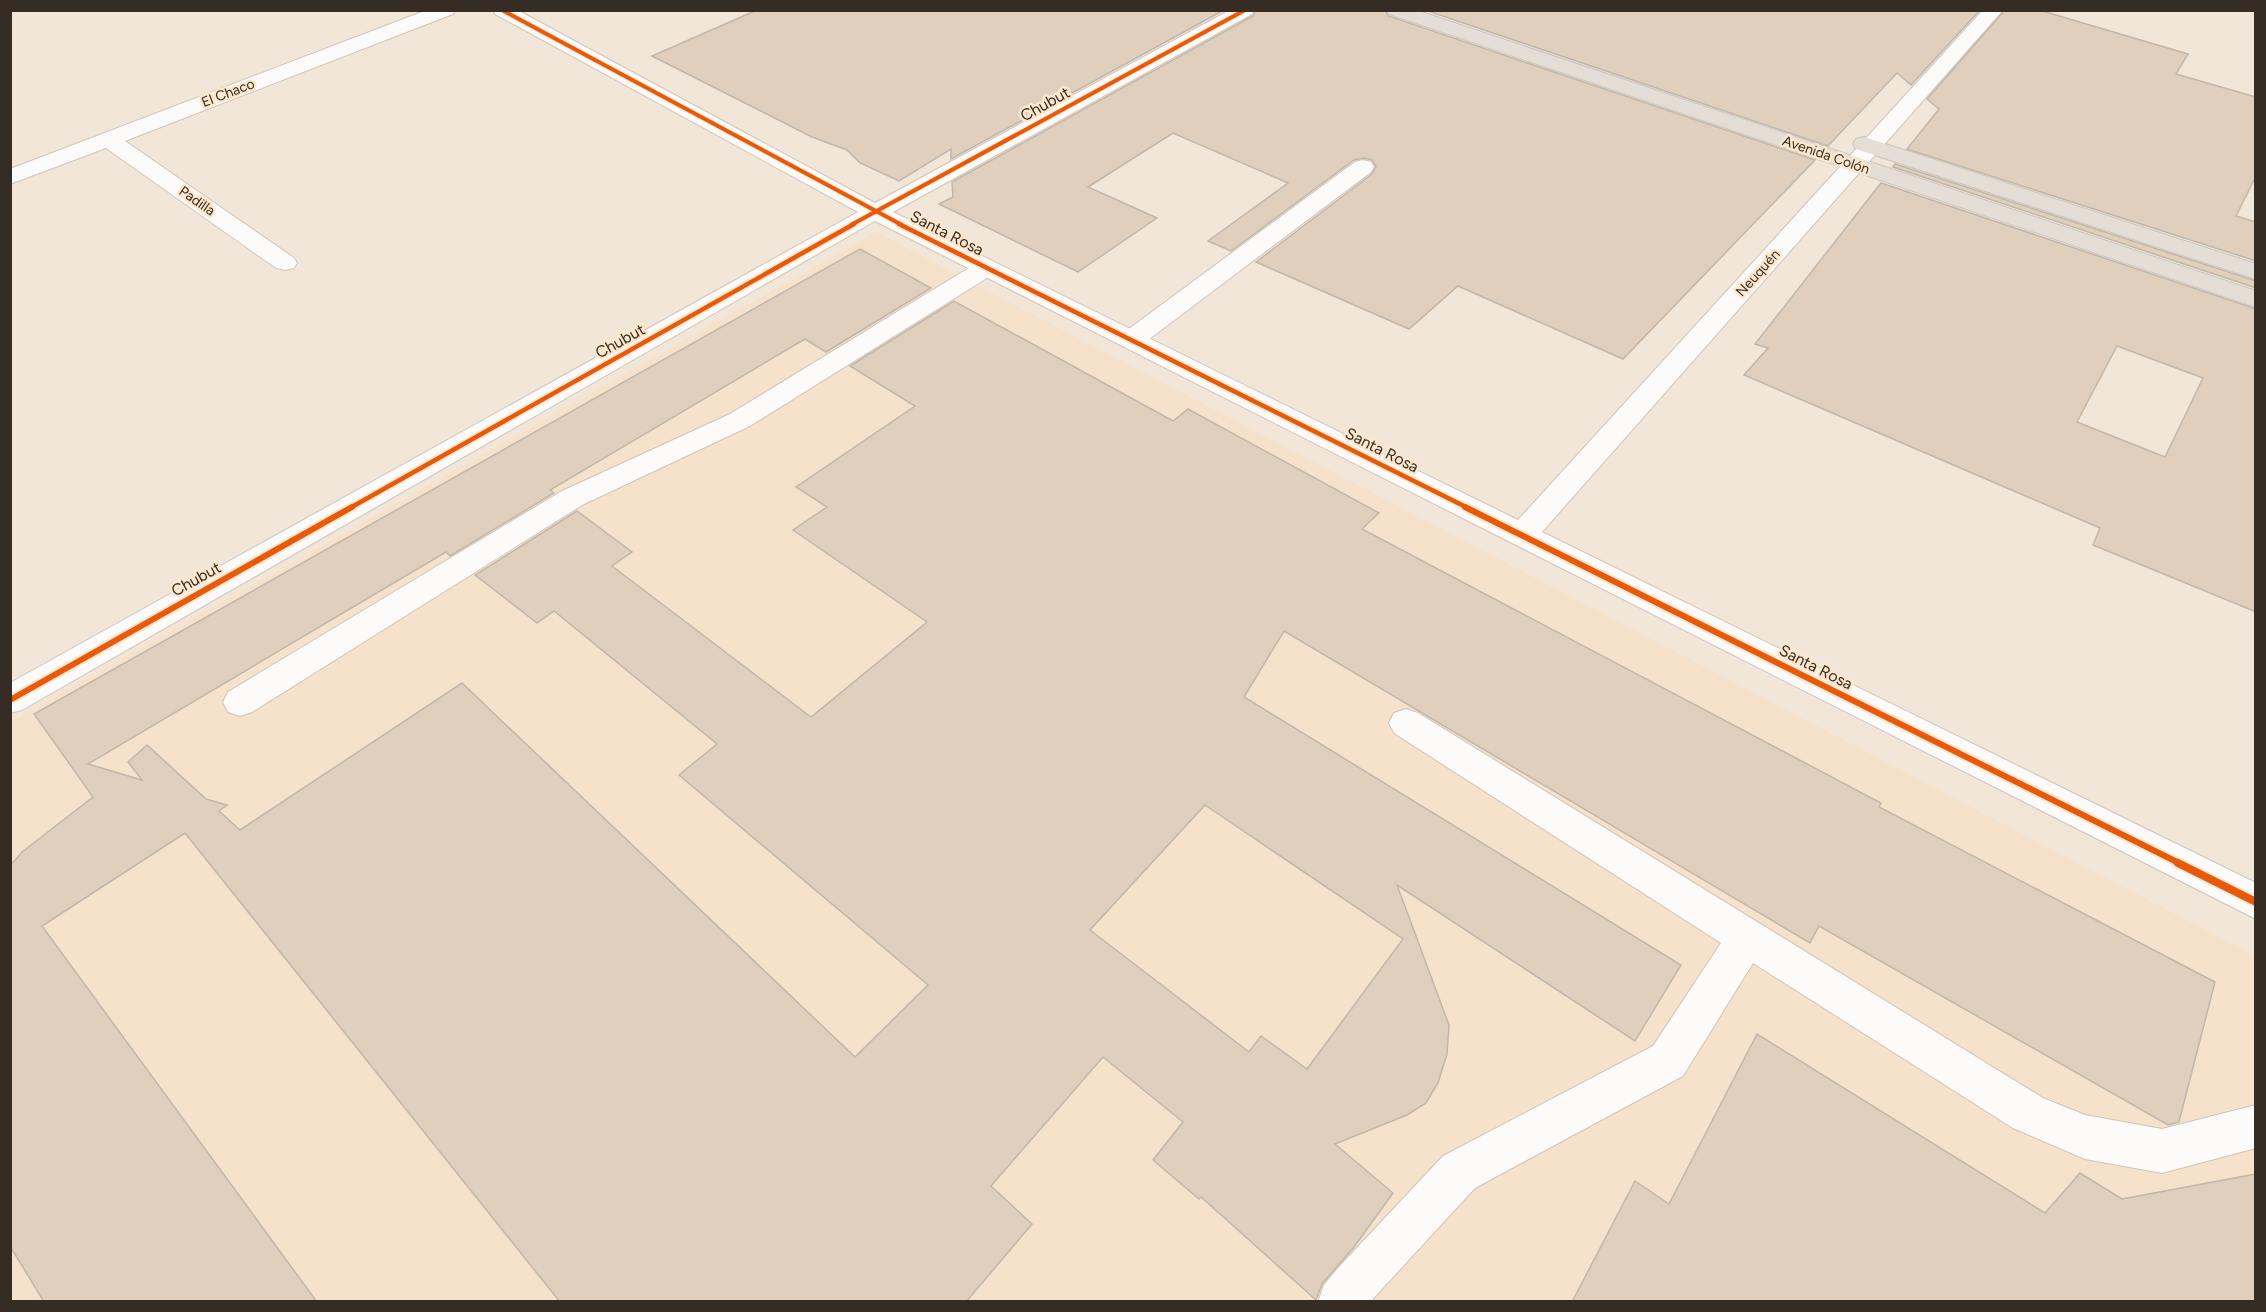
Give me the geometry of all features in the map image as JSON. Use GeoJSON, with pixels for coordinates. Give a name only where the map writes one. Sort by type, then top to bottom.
{"type":"FeatureCollection","features":[{"type":"Feature","properties":{"kind":"main road","name":"Avenida Colón"},"geometry":{"type":"LineString","coordinates":[[1396,10],[1864,156],[2256,272]]}},
{"type":"Feature","properties":{"kind":"main road"},"geometry":{"type":"LineString","coordinates":[[1454,10],[1725,99]]}},
{"type":"Feature","properties":{"kind":"main road","name":"Avenida Colón"},"geometry":{"type":"LineString","coordinates":[[1839,136],[1864,156],[2256,300]]}},
{"type":"Feature","properties":{"kind":"street","name":"El Chaco"},"geometry":{"type":"LineString","coordinates":[[10,177],[446,10]]}},
{"type":"Feature","properties":{"kind":"street","name":"Santa Rosa"},"geometry":{"type":"LineString","coordinates":[[502,10],[875,212],[2256,902]]}},
{"type":"Feature","properties":{"kind":"street","name":"Chubut"},"geometry":{"type":"LineString","coordinates":[[10,700],[875,212],[1245,10]]}},
{"type":"Feature","properties":{"kind":"street","name":"Neuquén"},"geometry":{"type":"LineString","coordinates":[[1522,535],[1994,10]]}},
{"type":"Feature","properties":{"kind":"street","name":"Padilla"},"geometry":{"type":"LineString","coordinates":[[108,139],[285,263]]}},
{"type":"Feature","properties":{"kind":"street"},"geometry":{"type":"LineString","coordinates":[[1131,340],[1363,167]]}},
{"type":"Feature","properties":{"kind":"street"},"geometry":{"type":"LineString","coordinates":[[240,702],[572,498],[740,420],[986,267]]}},
{"type":"Feature","properties":{"kind":"street"},"geometry":{"type":"LineString","coordinates":[[1406,723],[2028,1113],[2085,1137],[2162,1150],[2256,1126]]}},
{"type":"Feature","properties":{"kind":"street"},"geometry":{"type":"LineString","coordinates":[[1341,1302],[1354,1284],[1459,1172],[1668,1061],[1747,938]]}},
{"type":"Feature","properties":{"kind":"shaded area"},"geometry":{"type":"Polygon","coordinates":[[[876,232],[2255,956],[2255,1301],[11,1301],[10,722],[876,232]]]}},
{"type":"Feature","properties":{"kind":"building"},"geometry":{"type":"Polygon","coordinates":[[[757,10],[1224,10],[951,159],[951,149],[899,181],[860,163],[847,150],[812,137],[652,56],[757,10]]]}},
{"type":"Feature","properties":{"kind":"building"},"geometry":{"type":"Polygon","coordinates":[[[1256,10],[1385,10],[1388,16],[1815,160],[1623,359],[1458,286],[1409,329],[1256,262],[1372,174],[1376,166],[1372,160],[1364,158],[1354,160],[1231,251],[1208,241],[1288,183],[1173,133],[1088,187],[1157,218],[1078,272],[939,204],[953,197],[952,182],[1253,16],[1256,10]]]}},
{"type":"Feature","properties":{"kind":"building"},"geometry":{"type":"Polygon","coordinates":[[[1425,10],[1980,10],[1911,85],[1897,73],[1828,146],[1425,10]]]}},
{"type":"Feature","properties":{"kind":"building"},"geometry":{"type":"Polygon","coordinates":[[[2005,10],[2039,10],[2188,54],[2176,74],[2256,97],[2256,176],[2236,216],[2256,222],[2256,261],[1907,149],[1939,109],[1927,99],[2005,10]]]}},
{"type":"Feature","properties":{"kind":"building"},"geometry":{"type":"Polygon","coordinates":[[[1895,164],[2256,281],[2256,288],[1893,167],[1895,164]]]}},
{"type":"Feature","properties":{"kind":"building"},"geometry":{"type":"Polygon","coordinates":[[[1881,183],[2256,309],[2256,612],[2093,545],[2100,528],[1744,375],[1768,348],[1755,344],[1881,183]],[[2117,346],[2077,422],[2165,457],[2203,378],[2117,346]]]}},
{"type":"Feature","properties":{"kind":"building"},"geometry":{"type":"Polygon","coordinates":[[[860,249],[931,288],[826,352],[805,339],[550,490],[554,493],[450,556],[446,552],[88,764],[142,780],[128,762],[147,745],[206,799],[227,805],[219,811],[240,830],[462,683],[855,1057],[928,985],[679,775],[717,744],[554,611],[537,623],[475,575],[577,511],[632,552],[612,566],[811,717],[927,622],[793,530],[827,507],[796,487],[915,406],[850,366],[954,301],[1173,421],[1188,409],[1379,513],[1362,529],[1881,803],[1879,807],[2215,982],[2179,1122],[2168,1125],[1819,926],[1810,943],[1284,631],[1244,697],[1681,965],[1635,1041],[1397,885],[1449,1025],[1447,1054],[1438,1083],[1426,1103],[1407,1115],[1335,1144],[1393,1193],[1354,1247],[1322,1284],[1316,1300],[1201,1197],[1199,1199],[1153,1160],[1183,1122],[1103,1057],[991,1186],[1032,1224],[966,1302],[560,1302],[185,833],[42,926],[317,1302],[44,1302],[10,1246],[10,866],[22,852],[93,797],[34,714],[860,249]],[[1205,805],[1090,930],[1249,1052],[1261,1036],[1307,1069],[1403,939],[1205,805]]]}},
{"type":"Feature","properties":{"kind":"building"},"geometry":{"type":"Polygon","coordinates":[[[1757,1034],[2045,1213],[2080,1173],[2122,1199],[2256,1174],[2256,1302],[1572,1302],[1635,1181],[1669,1204],[1757,1034]]]}},
{"type":"Feature","properties":{"kind":"cycle path"},"geometry":{"type":"LineString","coordinates":[[502,10],[875,212],[2256,902]]}},
{"type":"Feature","properties":{"kind":"cycle path"},"geometry":{"type":"LineString","coordinates":[[10,700],[875,212],[1245,10]]}}]}
